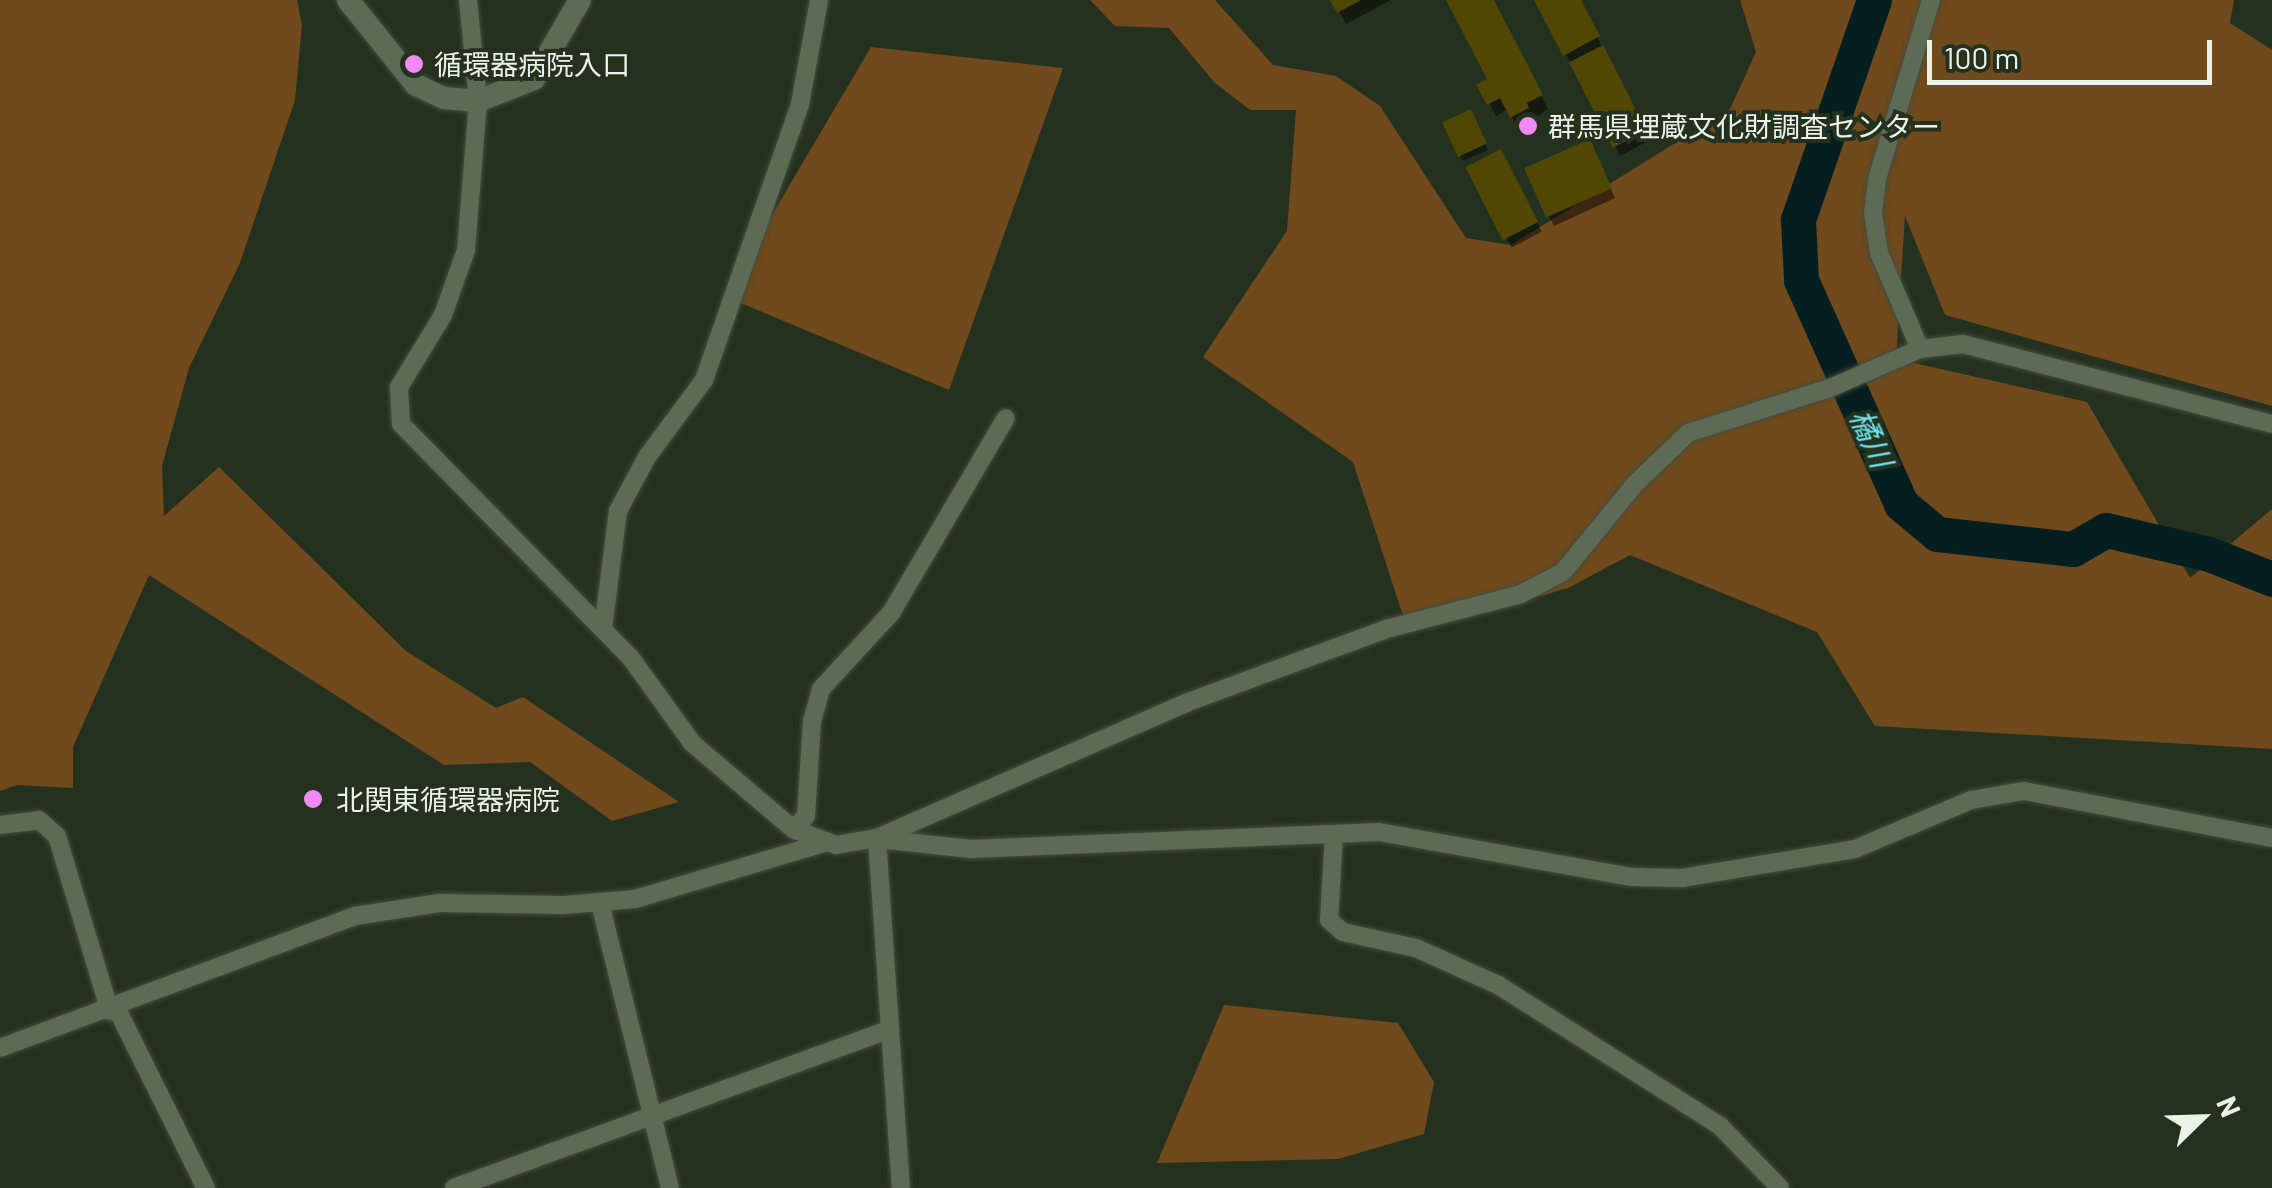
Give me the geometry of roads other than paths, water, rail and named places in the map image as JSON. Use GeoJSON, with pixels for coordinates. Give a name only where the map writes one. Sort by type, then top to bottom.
{"type":"FeatureCollection","features":[{"type":"Feature","properties":{"kind":"street"},"geometry":{"type":"LineString","coordinates":[[348,0],[416,85],[444,98],[478,101],[534,79],[580,0]]}},
{"type":"Feature","properties":{"kind":"street"},"geometry":{"type":"LineString","coordinates":[[468,0],[478,101],[458,284],[400,387],[401,424],[603,629],[692,743],[793,829],[827,842]]}},
{"type":"Feature","properties":{"kind":"street"},"geometry":{"type":"LineString","coordinates":[[603,629],[618,511],[647,457],[704,380],[800,104],[819,0]]}},
{"type":"Feature","properties":{"kind":"street"},"geometry":{"type":"LineString","coordinates":[[1920,349],[1879,252],[1873,213],[1877,179],[1931,0]]}},
{"type":"Feature","properties":{"kind":"street"},"geometry":{"type":"LineString","coordinates":[[878,838],[1188,702],[1386,629],[1520,594],[1563,572],[1635,484],[1688,433],[1830,388],[1920,349],[1963,344],[2272,424]]}},
{"type":"Feature","properties":{"kind":"street"},"geometry":{"type":"LineString","coordinates":[[793,829],[806,816],[812,721],[821,690],[891,613],[1006,418]]}},
{"type":"Feature","properties":{"kind":"street"},"geometry":{"type":"LineString","coordinates":[[0,1048],[113,1010],[355,916],[439,903],[600,903],[794,856],[827,842],[878,838],[971,849],[1379,832],[1632,876],[1682,878],[1855,849],[1971,800],[2024,791],[2272,838]]}},
{"type":"Feature","properties":{"kind":"street"},"geometry":{"type":"LineString","coordinates":[[0,825],[39,820],[56,836],[113,1010],[206,1188]]}},
{"type":"Feature","properties":{"kind":"street"},"geometry":{"type":"LineString","coordinates":[[1334,834],[1329,920],[1343,932],[1416,948],[1498,985],[1720,1126],[1780,1188]]}},
{"type":"Feature","properties":{"kind":"street"},"geometry":{"type":"LineString","coordinates":[[878,838],[900,1188]]}},
{"type":"Feature","properties":{"kind":"street"},"geometry":{"type":"LineString","coordinates":[[600,903],[670,1188]]}},
{"type":"Feature","properties":{"kind":"street"},"geometry":{"type":"LineString","coordinates":[[454,1188],[888,1030]]}},
{"type":"Feature","properties":{"kind":"waterway","name":"橘川"},"geometry":{"type":"LineString","coordinates":[[1874,0],[1798,220],[1801,280],[1901,504],[1937,534],[2073,549],[2106,530],[2209,554],[2272,579]]}},
{"type":"Feature","properties":{"kind":"place","name":"循環器病院入口"},"geometry":{"type":"Point","coordinates":[414,64]}},
{"type":"Feature","properties":{"kind":"place","name":"群馬県埋蔵文化財調査センター"},"geometry":{"type":"Point","coordinates":[1528,126]}},
{"type":"Feature","properties":{"kind":"place","name":"北関東循環器病院"},"geometry":{"type":"Point","coordinates":[313,799]}}]}
